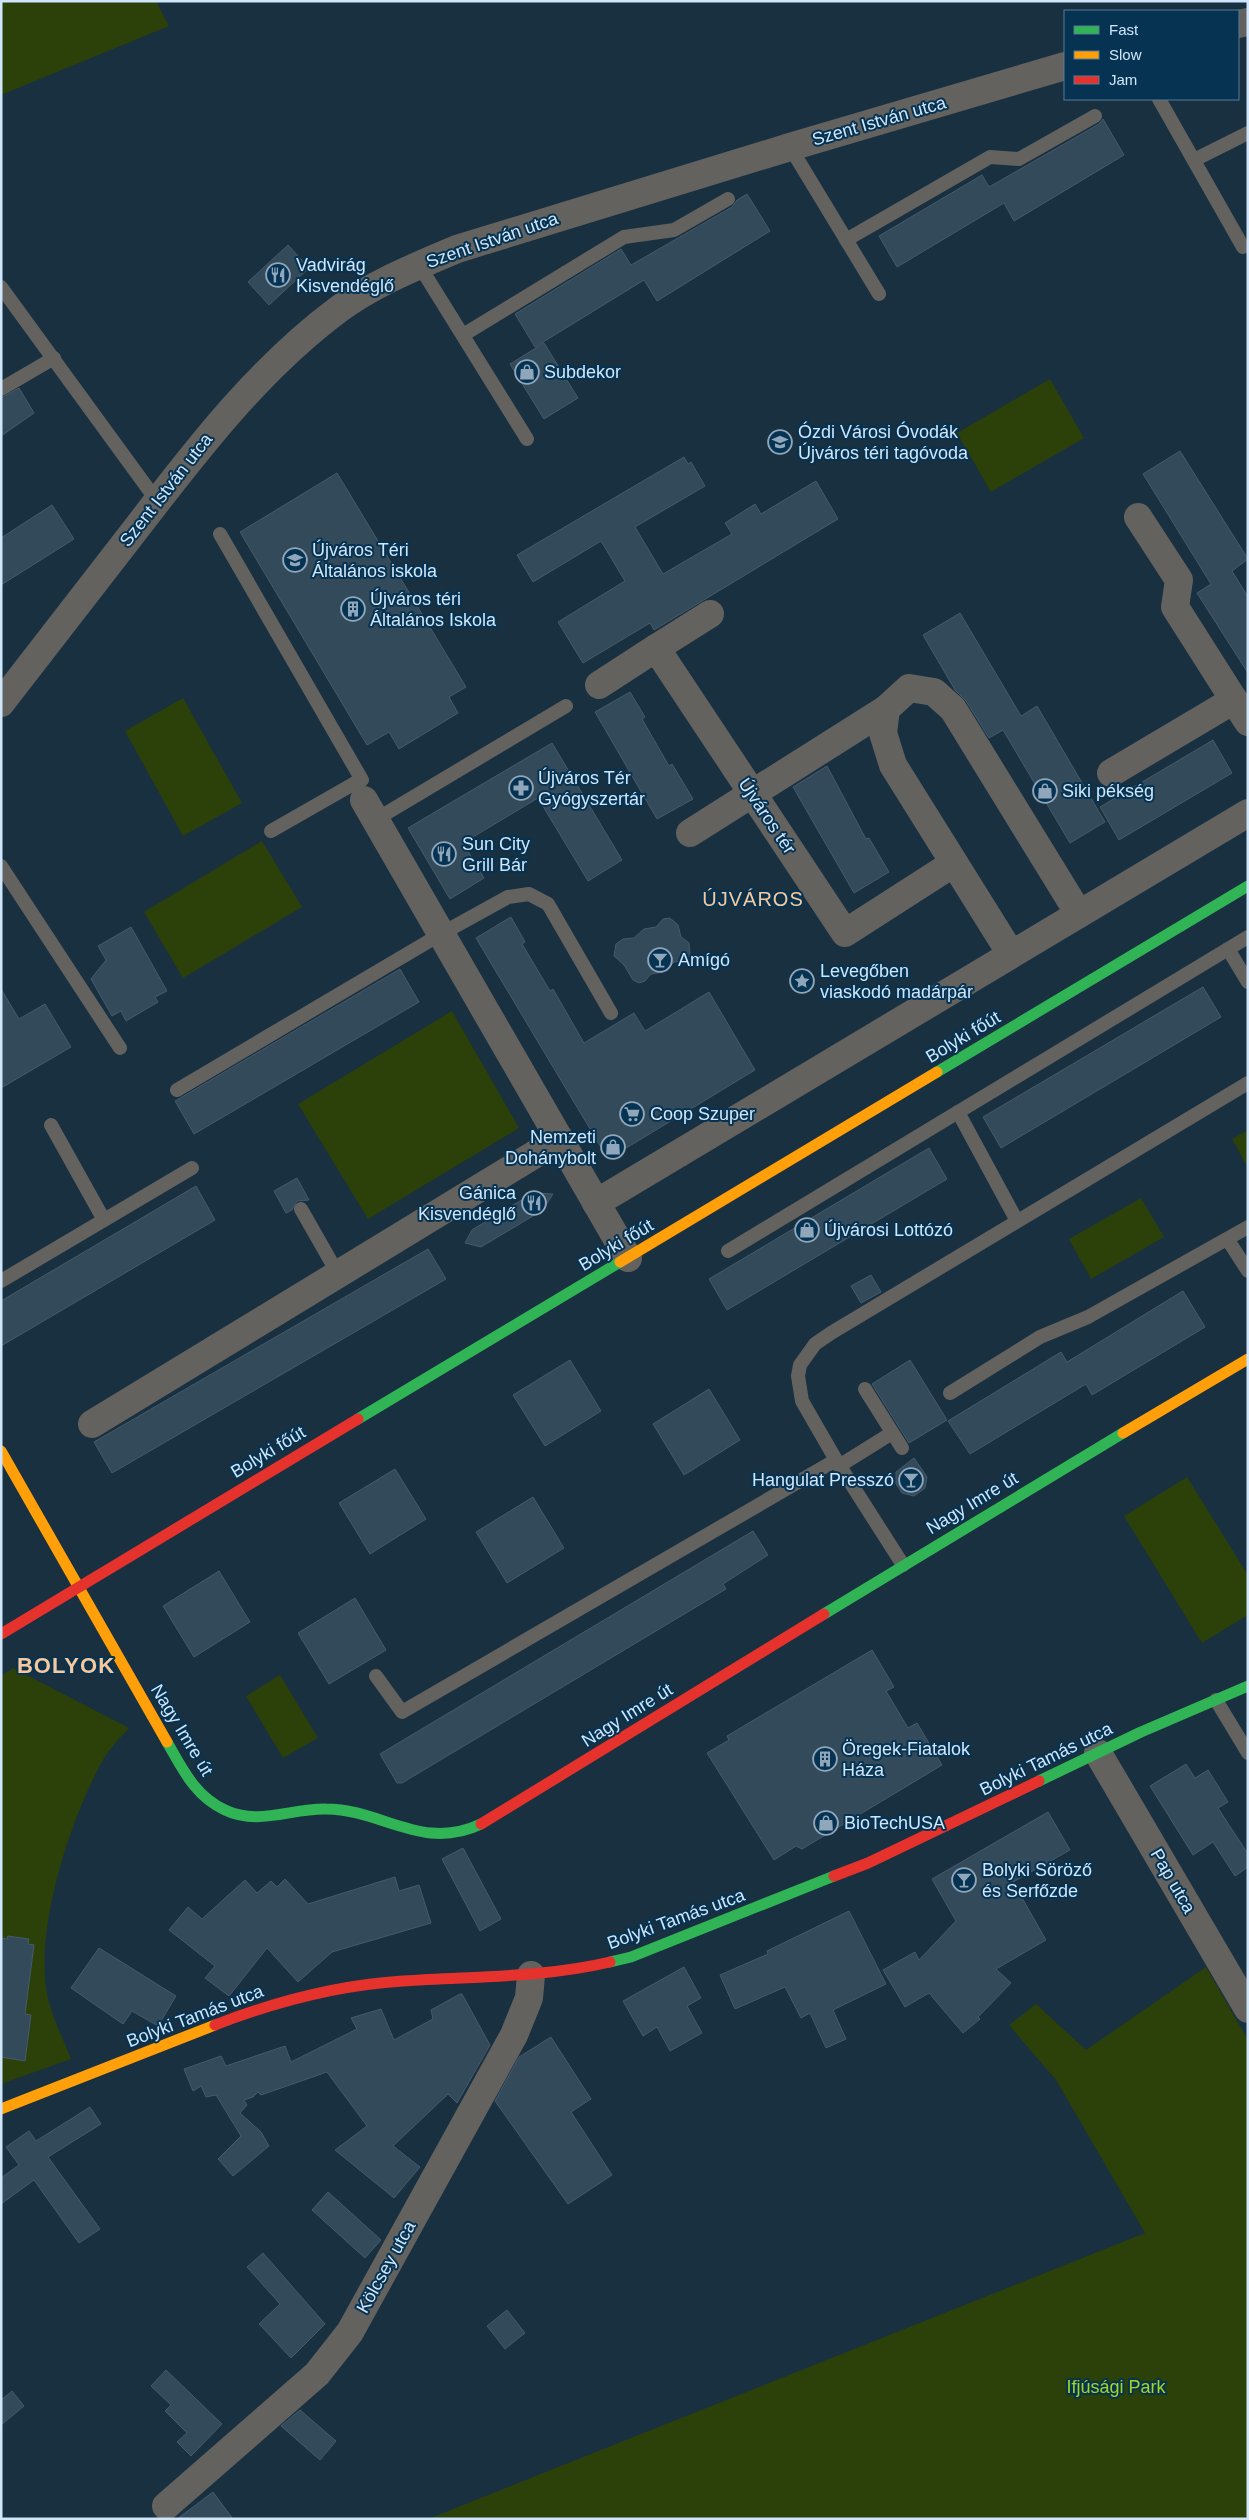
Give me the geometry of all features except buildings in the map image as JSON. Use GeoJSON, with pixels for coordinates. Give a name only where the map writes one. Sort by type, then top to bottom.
{"type":"FeatureCollection","features":[{"type":"Feature","properties":{"kind":"street","name":"Szent István utca"},"geometry":{"type":"LineString","coordinates":[[1,703],[157,501],[237,403],[296,345],[323,321],[356,297],[419,265],[457,249],[790,147],[1064,66]]}},
{"type":"Feature","properties":{"kind":"street"},"geometry":{"type":"LineString","coordinates":[[1111,773],[1241,711],[1175,607],[1179,580],[1138,517]]}},
{"type":"Feature","properties":{"kind":"street"},"geometry":{"type":"LineString","coordinates":[[599,685],[710,614]]}},
{"type":"Feature","properties":{"kind":"street","name":"Újváros tér"},"geometry":{"type":"LineString","coordinates":[[656,648],[845,933],[954,863]]}},
{"type":"Feature","properties":{"kind":"street"},"geometry":{"type":"LineString","coordinates":[[690,833],[752,792],[886,709],[909,688],[934,692],[953,709],[1079,914]]}},
{"type":"Feature","properties":{"kind":"street"},"geometry":{"type":"LineString","coordinates":[[886,709],[883,734],[893,766],[1011,954]]}},
{"type":"Feature","properties":{"kind":"street"},"geometry":{"type":"LineString","coordinates":[[364,801],[628,1258]]}},
{"type":"Feature","properties":{"kind":"street"},"geometry":{"type":"LineString","coordinates":[[596,1203],[1248,813]]}},
{"type":"Feature","properties":{"kind":"street","name":"Bolyki főút"},"geometry":{"type":"LineString","coordinates":[[1,1634],[1248,886]]}},
{"type":"Feature","properties":{"kind":"street"},"geometry":{"type":"LineString","coordinates":[[92,1424],[560,1139]]}},
{"type":"Feature","properties":{"kind":"street","name":"Nagy Imre út"},"geometry":{"type":"LineString","coordinates":[[1,1451],[192,1786],[206,1800],[223,1811],[246,1818],[332,1809],[425,1834],[461,1834],[476,1829],[903,1565],[1248,1358]]}},
{"type":"Feature","properties":{"kind":"street","name":"Bolyki Tamás utca"},"geometry":{"type":"LineString","coordinates":[[1,2109],[240,2015],[280,2003],[360,1986],[531,1975],[603,1964],[631,1957],[868,1863],[1098,1753],[1248,1686]]}},
{"type":"Feature","properties":{"kind":"street","name":"Pap utca"},"geometry":{"type":"LineString","coordinates":[[1098,1753],[1248,2009]]}},
{"type":"Feature","properties":{"kind":"street","name":"Kölcsey utca"},"geometry":{"type":"LineString","coordinates":[[166,2506],[316,2374],[350,2332],[514,2035],[529,1998],[531,1975]]}},
{"type":"Feature","properties":{"kind":"lane"},"geometry":{"type":"LineString","coordinates":[[1160,100],[1243,246]]}},
{"type":"Feature","properties":{"kind":"lane"},"geometry":{"type":"LineString","coordinates":[[846,240],[990,157],[1019,159],[1095,116]]}},
{"type":"Feature","properties":{"kind":"lane"},"geometry":{"type":"LineString","coordinates":[[1194,160],[1248,133]]}},
{"type":"Feature","properties":{"kind":"lane"},"geometry":{"type":"LineString","coordinates":[[790,147],[879,294]]}},
{"type":"Feature","properties":{"kind":"lane"},"geometry":{"type":"LineString","coordinates":[[463,335],[624,237],[674,230],[728,200]]}},
{"type":"Feature","properties":{"kind":"lane"},"geometry":{"type":"LineString","coordinates":[[419,265],[527,439]]}},
{"type":"Feature","properties":{"kind":"lane"},"geometry":{"type":"LineString","coordinates":[[1,287],[157,501]]}},
{"type":"Feature","properties":{"kind":"lane"},"geometry":{"type":"LineString","coordinates":[[1,389],[54,358]]}},
{"type":"Feature","properties":{"kind":"lane"},"geometry":{"type":"LineString","coordinates":[[220,534],[362,780],[364,801]]}},
{"type":"Feature","properties":{"kind":"lane"},"geometry":{"type":"LineString","coordinates":[[271,832],[364,801],[566,706]]}},
{"type":"Feature","properties":{"kind":"lane"},"geometry":{"type":"LineString","coordinates":[[1,866],[120,1048]]}},
{"type":"Feature","properties":{"kind":"lane"},"geometry":{"type":"LineString","coordinates":[[177,1090],[441,934],[508,897],[529,894],[548,904],[611,1013]]}},
{"type":"Feature","properties":{"kind":"lane"},"geometry":{"type":"LineString","coordinates":[[728,1251],[1248,937]]}},
{"type":"Feature","properties":{"kind":"lane"},"geometry":{"type":"LineString","coordinates":[[1228,949],[1248,982]]}},
{"type":"Feature","properties":{"kind":"lane"},"geometry":{"type":"LineString","coordinates":[[903,1565],[838,1463],[802,1401],[798,1376],[800,1365],[808,1352],[831,1333],[1248,1083]]}},
{"type":"Feature","properties":{"kind":"lane"},"geometry":{"type":"LineString","coordinates":[[958,1112],[1018,1221]]}},
{"type":"Feature","properties":{"kind":"lane"},"geometry":{"type":"LineString","coordinates":[[51,1124],[104,1220]]}},
{"type":"Feature","properties":{"kind":"lane"},"geometry":{"type":"LineString","coordinates":[[1,1281],[192,1168]]}},
{"type":"Feature","properties":{"kind":"lane"},"geometry":{"type":"LineString","coordinates":[[301,1210],[338,1274]]}},
{"type":"Feature","properties":{"kind":"lane"},"geometry":{"type":"LineString","coordinates":[[950,1393],[1040,1337],[1088,1317],[1228,1240],[1248,1227]]}},
{"type":"Feature","properties":{"kind":"lane"},"geometry":{"type":"LineString","coordinates":[[1228,1240],[1248,1271]]}},
{"type":"Feature","properties":{"kind":"lane"},"geometry":{"type":"LineString","coordinates":[[865,1389],[902,1448]]}},
{"type":"Feature","properties":{"kind":"lane"},"geometry":{"type":"LineString","coordinates":[[376,1676],[402,1712],[892,1433]]}},
{"type":"Feature","properties":{"kind":"lane"},"geometry":{"type":"LineString","coordinates":[[1216,1700],[1248,1754]]}},
{"type":"Feature","properties":{"kind":"green space"},"geometry":{"type":"Polygon","coordinates":[[[1,1],[156,1],[169,26],[1,95],[1,1]]]}},
{"type":"Feature","properties":{"kind":"green space"},"geometry":{"type":"Polygon","coordinates":[[[1050,379],[1084,438],[991,492],[957,433],[1050,379]]]}},
{"type":"Feature","properties":{"kind":"green space"},"geometry":{"type":"Polygon","coordinates":[[[183,698],[242,803],[183,836],[125,731],[183,698]]]}},
{"type":"Feature","properties":{"kind":"green space"},"geometry":{"type":"Polygon","coordinates":[[[262,841],[302,907],[183,978],[144,912],[262,841]]]}},
{"type":"Feature","properties":{"kind":"green space"},"geometry":{"type":"Polygon","coordinates":[[[452,1011],[519,1128],[368,1219],[298,1104],[452,1011]]]}},
{"type":"Feature","properties":{"kind":"green space"},"geometry":{"type":"Polygon","coordinates":[[[1248,1130],[1248,1168],[1232,1139],[1248,1130]]]}},
{"type":"Feature","properties":{"kind":"green space"},"geometry":{"type":"Polygon","coordinates":[[[1141,1198],[1164,1237],[1091,1279],[1069,1239],[1141,1198]]]}},
{"type":"Feature","properties":{"kind":"green space"},"geometry":{"type":"Polygon","coordinates":[[[1187,1477],[1248,1575],[1248,1615],[1202,1643],[1124,1516],[1187,1477]]]}},
{"type":"Feature","properties":{"kind":"green space"},"geometry":{"type":"Polygon","coordinates":[[[13,1668],[129,1728],[106,1756],[79,1810],[59,1870],[52,1902],[47,1932],[46,1987],[53,2014],[71,2059],[1,2084],[1,1676],[13,1668]]]}},
{"type":"Feature","properties":{"kind":"green space"},"geometry":{"type":"Polygon","coordinates":[[[280,1675],[318,1738],[283,1758],[246,1696],[280,1675]]]}},
{"type":"Feature","properties":{"kind":"green space","name":"Ifjúsági Park"},"geometry":{"type":"Polygon","coordinates":[[[1206,1967],[1248,2040],[1248,2519],[428,2519],[1145,2233],[1056,2080],[1009,2025],[1036,2004],[1086,2050],[1206,1967]]]}},
{"type":"Feature","properties":{"kind":"traffic: fast"},"geometry":{"type":"LineString","coordinates":[[937,1072],[1248,886]]}},
{"type":"Feature","properties":{"kind":"traffic: fast"},"geometry":{"type":"LineString","coordinates":[[358,1419],[620,1262]]}},
{"type":"Feature","properties":{"kind":"traffic: fast"},"geometry":{"type":"LineString","coordinates":[[824,1614],[1123,1433]]}},
{"type":"Feature","properties":{"kind":"traffic: fast"},"geometry":{"type":"LineString","coordinates":[[1039,1781],[1141,1732],[1248,1686]]}},
{"type":"Feature","properties":{"kind":"traffic: fast"},"geometry":{"type":"LineString","coordinates":[[167,1742],[184,1772],[198,1790],[215,1804],[237,1815],[262,1816],[326,1809],[366,1815],[421,1832],[440,1833],[460,1831],[481,1824]]}},
{"type":"Feature","properties":{"kind":"traffic: fast"},"geometry":{"type":"LineString","coordinates":[[610,1962],[631,1957],[834,1876]]}},
{"type":"Feature","properties":{"kind":"traffic: slow"},"geometry":{"type":"LineString","coordinates":[[620,1262],[937,1072]]}},
{"type":"Feature","properties":{"kind":"traffic: slow"},"geometry":{"type":"LineString","coordinates":[[1123,1433],[1248,1359]]}},
{"type":"Feature","properties":{"kind":"traffic: slow"},"geometry":{"type":"LineString","coordinates":[[1,1451],[167,1742]]}},
{"type":"Feature","properties":{"kind":"traffic: slow"},"geometry":{"type":"LineString","coordinates":[[1,2109],[215,2025]]}},
{"type":"Feature","properties":{"kind":"traffic: jam"},"geometry":{"type":"LineString","coordinates":[[1,1634],[358,1419]]}},
{"type":"Feature","properties":{"kind":"traffic: jam"},"geometry":{"type":"LineString","coordinates":[[481,1824],[824,1614]]}},
{"type":"Feature","properties":{"kind":"traffic: jam"},"geometry":{"type":"LineString","coordinates":[[834,1876],[868,1863],[1039,1781]]}},
{"type":"Feature","properties":{"kind":"traffic: jam"},"geometry":{"type":"LineString","coordinates":[[215,2025],[284,2002],[355,1986],[403,1981],[533,1974],[610,1962]]}},
{"type":"Feature","properties":{"kind":"place","name":"Vadvirág Kisvendéglő"},"geometry":{"type":"Point","coordinates":[278,275]}},
{"type":"Feature","properties":{"kind":"place","name":"Subdekor"},"geometry":{"type":"Point","coordinates":[527,372]}},
{"type":"Feature","properties":{"kind":"place","name":"Ózdi Városi Óvodák Újváros téri tagóvoda"},"geometry":{"type":"Point","coordinates":[780,442]}},
{"type":"Feature","properties":{"kind":"place","name":"Újváros Téri Általános iskola"},"geometry":{"type":"Point","coordinates":[295,560]}},
{"type":"Feature","properties":{"kind":"place","name":"Újváros téri Általános Iskola"},"geometry":{"type":"Point","coordinates":[353,609]}},
{"type":"Feature","properties":{"kind":"place","name":"Újváros Tér Gyógyszertár"},"geometry":{"type":"Point","coordinates":[521,788]}},
{"type":"Feature","properties":{"kind":"place","name":"Siki pékség"},"geometry":{"type":"Point","coordinates":[1045,791]}},
{"type":"Feature","properties":{"kind":"place","name":"Sun City Grill Bár"},"geometry":{"type":"Point","coordinates":[444,854]}},
{"type":"Feature","properties":{"kind":"place","name":"Amígó"},"geometry":{"type":"Point","coordinates":[660,960]}},
{"type":"Feature","properties":{"kind":"place","name":"Levegőben viaskodó madárpár"},"geometry":{"type":"Point","coordinates":[802,981]}},
{"type":"Feature","properties":{"kind":"place","name":"Coop Szuper"},"geometry":{"type":"Point","coordinates":[632,1114]}},
{"type":"Feature","properties":{"kind":"place","name":"Nemzeti Dohánybolt"},"geometry":{"type":"Point","coordinates":[613,1147]}},
{"type":"Feature","properties":{"kind":"place","name":"Gánica Kisvendéglő"},"geometry":{"type":"Point","coordinates":[534,1203]}},
{"type":"Feature","properties":{"kind":"place","name":"Újvárosi Lottózó"},"geometry":{"type":"Point","coordinates":[807,1230]}},
{"type":"Feature","properties":{"kind":"place","name":"Hangulat Presszó"},"geometry":{"type":"Point","coordinates":[911,1480]}},
{"type":"Feature","properties":{"kind":"place","name":"Öregek-Fiatalok Háza"},"geometry":{"type":"Point","coordinates":[825,1759]}},
{"type":"Feature","properties":{"kind":"place","name":"BioTechUSA"},"geometry":{"type":"Point","coordinates":[826,1823]}},
{"type":"Feature","properties":{"kind":"place","name":"Bolyki Söröző és Serfőzde"},"geometry":{"type":"Point","coordinates":[964,1880]}},
{"type":"Feature","properties":{"kind":"district","name":"ÚJVÁROS"},"geometry":{"type":"Point","coordinates":[753,899]}},
{"type":"Feature","properties":{"kind":"district","name":"BOLYOK"},"geometry":{"type":"Point","coordinates":[66,1665]}}]}
